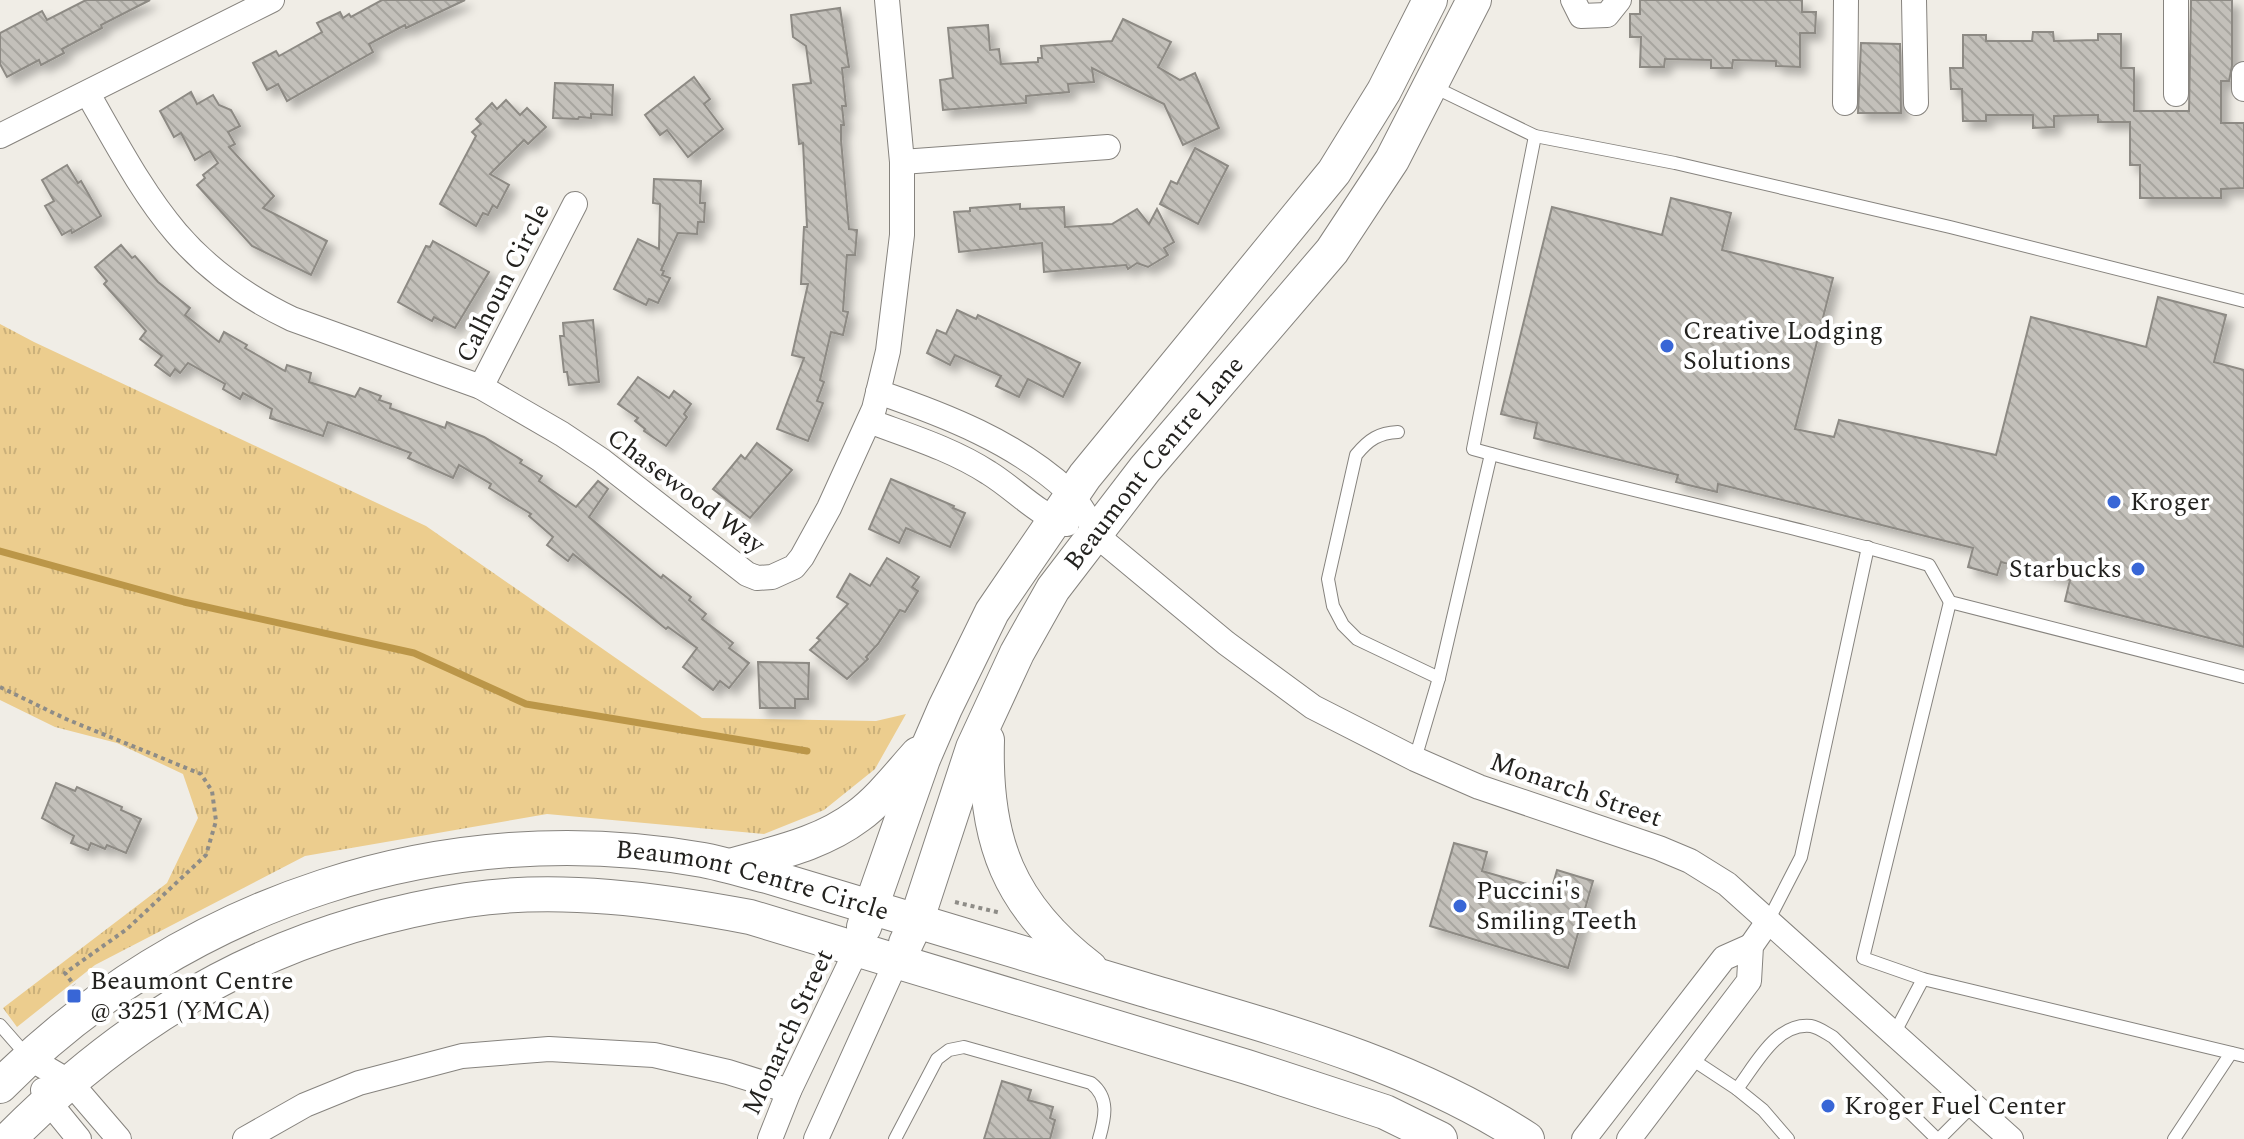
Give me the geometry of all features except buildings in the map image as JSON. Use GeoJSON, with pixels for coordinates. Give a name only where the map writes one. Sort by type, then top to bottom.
{"type":"FeatureCollection","features":[{"type":"Feature","properties":{"kind":"street"},"geometry":{"type":"LineString","coordinates":[[0,136],[272,0]]}},
{"type":"Feature","properties":{"kind":"street","name":"Chasewood Way"},"geometry":{"type":"LineString","coordinates":[[88,94],[145,194],[187,247],[223,279],[269,309],[292,319],[481,387],[601,460],[747,574],[757,578],[783,574],[802,557],[829,508],[869,421],[888,351],[902,235],[902,162],[887,0]]}},
{"type":"Feature","properties":{"kind":"street","name":"Beaumont Centre Lane"},"geometry":{"type":"LineString","coordinates":[[857,949],[932,739],[992,612],[1063,507],[1334,172],[1384,91],[1430,0]]}},
{"type":"Feature","properties":{"kind":"street","name":"Beaumont Centre Lane"},"geometry":{"type":"LineString","coordinates":[[896,962],[916,922],[973,748],[1017,653],[1053,589],[1145,469],[1332,251],[1392,160],[1474,0]]}},
{"type":"Feature","properties":{"kind":"street"},"geometry":{"type":"LineString","coordinates":[[1573,0],[1581,16],[1607,15],[1619,0]]}},
{"type":"Feature","properties":{"kind":"street"},"geometry":{"type":"LineString","coordinates":[[1845,103],[1846,0]]}},
{"type":"Feature","properties":{"kind":"street"},"geometry":{"type":"LineString","coordinates":[[1914,0],[1916,103]]}},
{"type":"Feature","properties":{"kind":"street"},"geometry":{"type":"LineString","coordinates":[[2176,0],[2176,94]]}},
{"type":"Feature","properties":{"kind":"street"},"geometry":{"type":"LineString","coordinates":[[2244,74],[2244,89]]}},
{"type":"Feature","properties":{"kind":"street"},"geometry":{"type":"LineString","coordinates":[[902,162],[1108,147]]}},
{"type":"Feature","properties":{"kind":"street","name":"Calhoun Circle"},"geometry":{"type":"LineString","coordinates":[[481,387],[575,204]]}},
{"type":"Feature","properties":{"kind":"street"},"geometry":{"type":"LineString","coordinates":[[878,392],[973,429],[1047,473],[1063,507]]}},
{"type":"Feature","properties":{"kind":"street"},"geometry":{"type":"LineString","coordinates":[[869,421],[962,457],[1063,507]]}},
{"type":"Feature","properties":{"kind":"street","name":"Monarch Street"},"geometry":{"type":"LineString","coordinates":[[1063,507],[1226,643],[1313,707],[1415,759],[1479,787],[1659,848],[1690,861],[1727,884],[2011,1139]]}},
{"type":"Feature","properties":{"kind":"street"},"geometry":{"type":"LineString","coordinates":[[988,716],[986,782],[1001,857],[1016,888],[1039,921],[1065,948],[1103,977]]}},
{"type":"Feature","properties":{"kind":"street"},"geometry":{"type":"LineString","coordinates":[[728,866],[804,844],[835,831],[860,815],[932,739]]}},
{"type":"Feature","properties":{"kind":"street","name":"Beaumont Centre Circle"},"geometry":{"type":"LineString","coordinates":[[0,1086],[76,1018],[149,966],[212,930],[314,888],[410,864],[480,853],[548,849],[628,852],[703,860],[870,906],[1367,1058],[1457,1098],[1527,1139]]}},
{"type":"Feature","properties":{"kind":"street","name":"Beaumont Centre Circle"},"geometry":{"type":"LineString","coordinates":[[9,1139],[106,1050],[204,988],[262,958],[319,935],[369,920],[469,900],[569,896],[680,904],[750,917],[1275,1076],[1385,1112],[1440,1139]]}},
{"type":"Feature","properties":{"kind":"street"},"geometry":{"type":"LineString","coordinates":[[1584,1139],[1724,958],[1751,946],[1767,923]]}},
{"type":"Feature","properties":{"kind":"street"},"geometry":{"type":"LineString","coordinates":[[1629,1139],[1749,981],[1751,946]]}},
{"type":"Feature","properties":{"kind":"street","name":"Monarch Street"},"geometry":{"type":"LineString","coordinates":[[770,1139],[789,1091],[857,949]]}},
{"type":"Feature","properties":{"kind":"street"},"geometry":{"type":"LineString","coordinates":[[816,1139],[896,962]]}},
{"type":"Feature","properties":{"kind":"street"},"geometry":{"type":"LineString","coordinates":[[245,1139],[305,1105],[359,1083],[462,1056],[549,1049],[654,1055],[728,1072],[789,1091]]}},
{"type":"Feature","properties":{"kind":"street"},"geometry":{"type":"LineString","coordinates":[[29,1058],[59,1092],[119,1139]]}},
{"type":"Feature","properties":{"kind":"street"},"geometry":{"type":"LineString","coordinates":[[59,1092],[79,1139]]}},
{"type":"Feature","properties":{"kind":"lane"},"geometry":{"type":"LineString","coordinates":[[1432,86],[1535,136],[1675,163],[1950,227],[2244,301]]}},
{"type":"Feature","properties":{"kind":"lane"},"geometry":{"type":"LineString","coordinates":[[1535,136],[1473,449],[1553,472],[1868,547],[1929,565],[1950,602],[1863,958],[1923,979],[2244,1056]]}},
{"type":"Feature","properties":{"kind":"lane"},"geometry":{"type":"LineString","coordinates":[[1398,432],[1383,433],[1366,442],[1356,455],[1328,579],[1333,606],[1343,625],[1357,639],[1439,678]]}},
{"type":"Feature","properties":{"kind":"lane"},"geometry":{"type":"LineString","coordinates":[[1415,759],[1439,678],[1491,454]]}},
{"type":"Feature","properties":{"kind":"lane"},"geometry":{"type":"LineString","coordinates":[[1767,923],[1801,857],[1868,547]]}},
{"type":"Feature","properties":{"kind":"lane"},"geometry":{"type":"LineString","coordinates":[[1950,602],[2244,677]]}},
{"type":"Feature","properties":{"kind":"lane"},"geometry":{"type":"LineString","coordinates":[[1894,1034],[1923,979]]}},
{"type":"Feature","properties":{"kind":"lane"},"geometry":{"type":"LineString","coordinates":[[0,1025],[29,1058]]}},
{"type":"Feature","properties":{"kind":"lane"},"geometry":{"type":"LineString","coordinates":[[1737,1089],[1777,1037],[1794,1026],[1814,1026],[1833,1037],[1938,1139],[1973,1105]]}},
{"type":"Feature","properties":{"kind":"lane"},"geometry":{"type":"LineString","coordinates":[[895,1139],[937,1059],[949,1050],[964,1047],[1091,1083],[1099,1089],[1105,1102],[1105,1119],[1099,1139]]}},
{"type":"Feature","properties":{"kind":"lane"},"geometry":{"type":"LineString","coordinates":[[2174,1139],[2231,1053]]}},
{"type":"Feature","properties":{"kind":"lane"},"geometry":{"type":"LineString","coordinates":[[1690,1058],[1763,1110],[1788,1139]]}},
{"type":"Feature","properties":{"kind":"path"},"geometry":{"type":"LineString","coordinates":[[0,687],[66,719],[201,774],[212,791],[216,821],[206,855],[127,929],[65,973],[75,986]]}},
{"type":"Feature","properties":{"kind":"green space"},"geometry":{"type":"Polygon","coordinates":[[[0,324],[426,526],[702,718],[876,721],[906,714],[875,769],[824,810],[764,834],[547,814],[305,856],[95,965],[17,1027],[3,1008],[167,883],[198,818],[183,774],[117,743],[55,727],[0,700],[0,324]]]}},
{"type":"Feature","properties":{"kind":"waterway"},"geometry":{"type":"LineString","coordinates":[[0,551],[184,602],[414,653],[526,704],[807,751]]}},
{"type":"Feature","properties":{"kind":"place","name":"Creative Lodging Solutions"},"geometry":{"type":"Point","coordinates":[1667,346]}},
{"type":"Feature","properties":{"kind":"place","name":"Kroger"},"geometry":{"type":"Point","coordinates":[2114,502]}},
{"type":"Feature","properties":{"kind":"place","name":"Starbucks"},"geometry":{"type":"Point","coordinates":[2138,569]}},
{"type":"Feature","properties":{"kind":"place","name":"Puccini's Smiling Teeth"},"geometry":{"type":"Point","coordinates":[1460,906]}},
{"type":"Feature","properties":{"kind":"place","name":"Beaumont Centre @ 3251 (YMCA)"},"geometry":{"type":"Point","coordinates":[74,996]}},
{"type":"Feature","properties":{"kind":"place","name":"Kroger Fuel Center"},"geometry":{"type":"Point","coordinates":[1828,1106]}}]}
